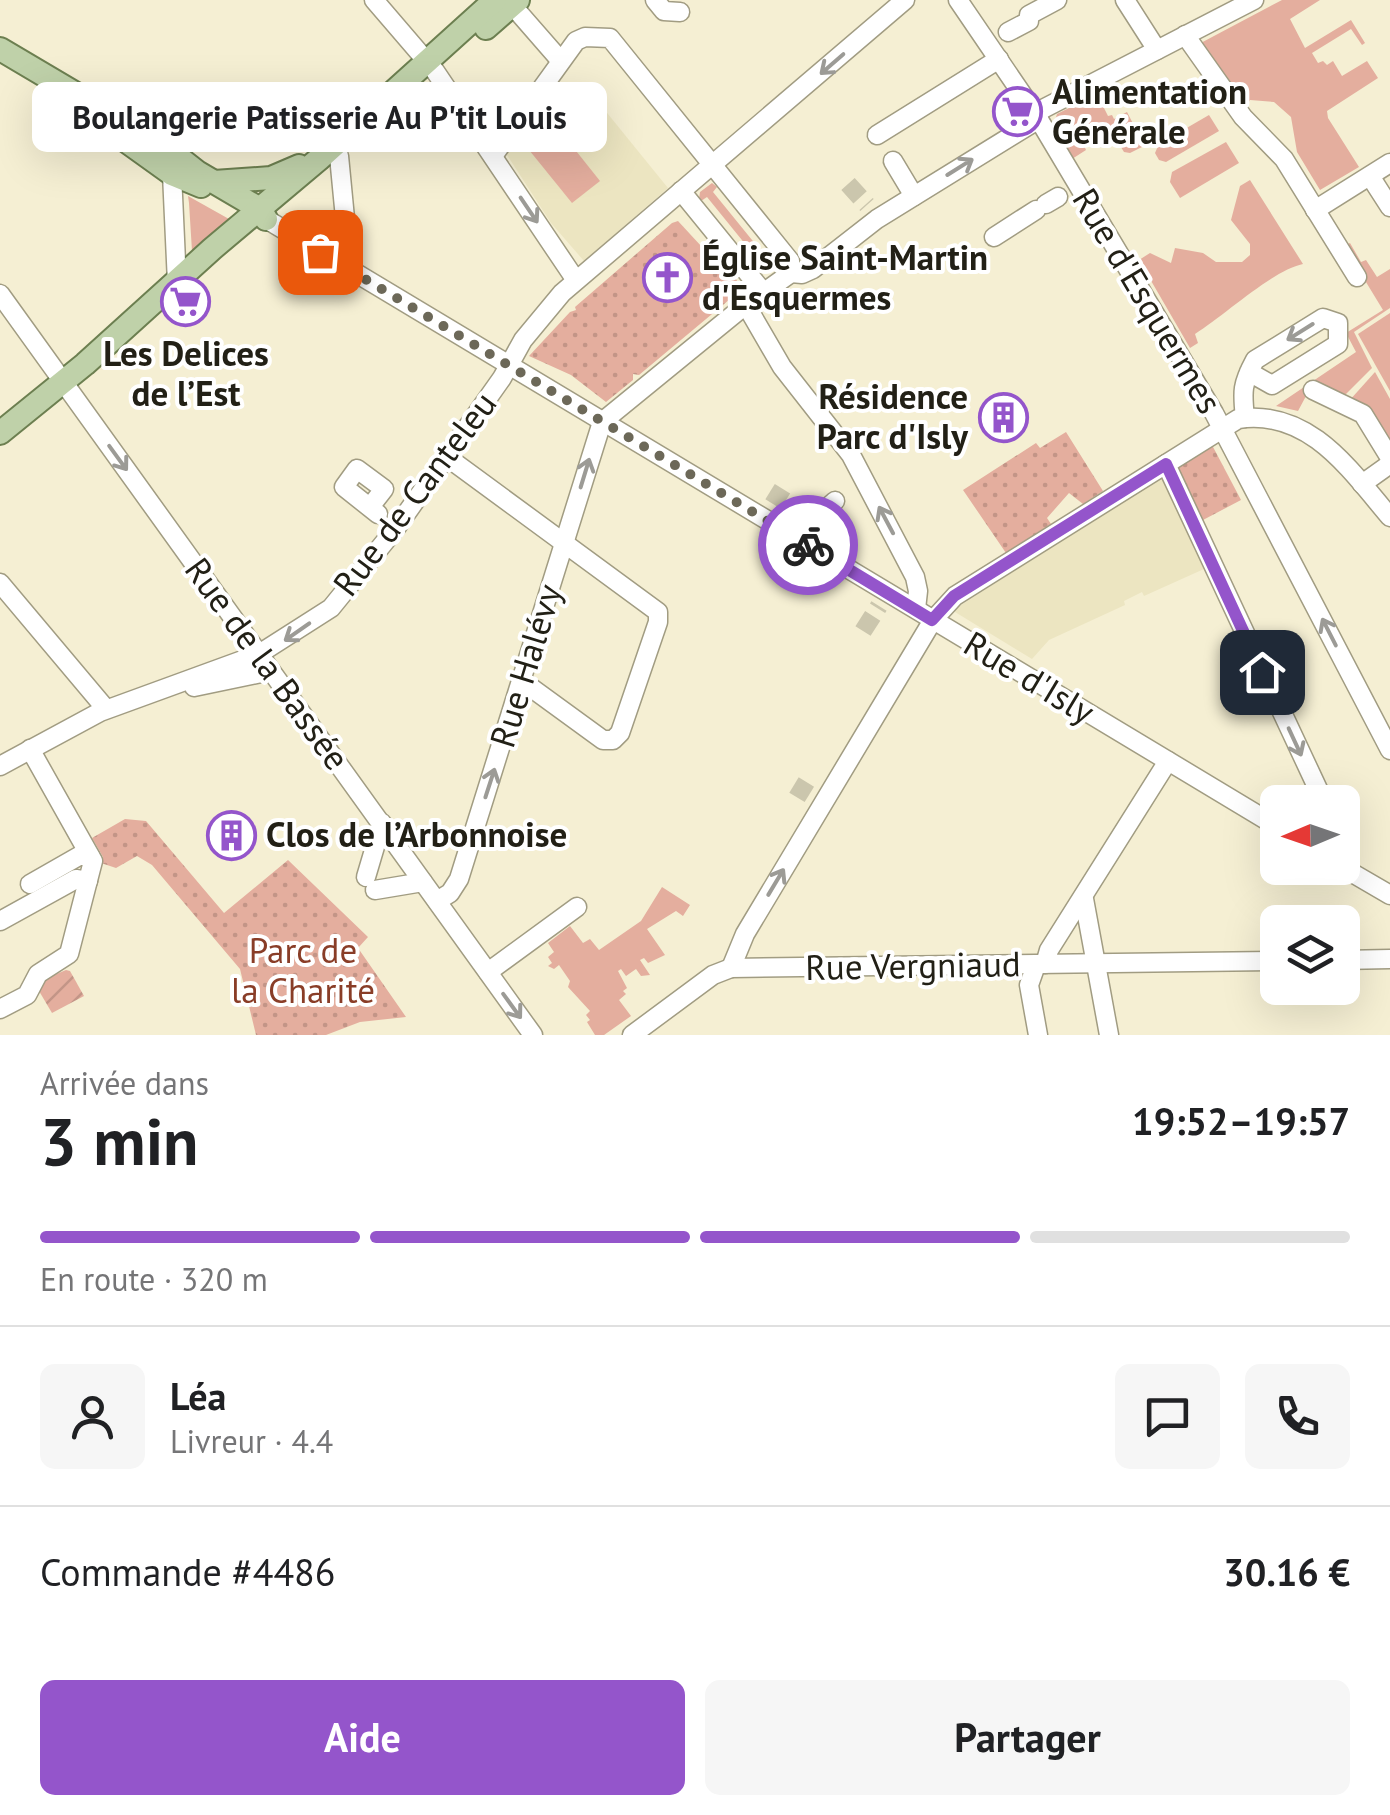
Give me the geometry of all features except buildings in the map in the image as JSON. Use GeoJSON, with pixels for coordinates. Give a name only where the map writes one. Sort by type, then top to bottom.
{"type":"FeatureCollection","features":[{"type":"Feature","properties":{"kind":"main road"},"geometry":{"type":"LineString","coordinates":[[0,432],[198,264],[219,255],[259,215],[508,2]]}},
{"type":"Feature","properties":{"kind":"main road"},"geometry":{"type":"LineString","coordinates":[[0,48],[164,146],[259,215]]}},
{"type":"Feature","properties":{"kind":"main road"},"geometry":{"type":"LineString","coordinates":[[0,66],[148,154],[172,174],[259,215]]}},
{"type":"Feature","properties":{"kind":"main road"},"geometry":{"type":"LineString","coordinates":[[212,182],[288,173],[339,148]]}},
{"type":"Feature","properties":{"kind":"street"},"geometry":{"type":"LineString","coordinates":[[374,0],[431,66],[576,280]]}},
{"type":"Feature","properties":{"kind":"street"},"geometry":{"type":"LineString","coordinates":[[655,0],[664,11],[680,12]]}},
{"type":"Feature","properties":{"kind":"street","name":"Rue de Canteleu"},"geometry":{"type":"LineString","coordinates":[[0,766],[106,709],[260,654],[339,601],[382,517],[447,457],[536,321],[576,280],[906,0]]}},
{"type":"Feature","properties":{"kind":"street","name":"Rue d'Esquermes"},"geometry":{"type":"LineString","coordinates":[[958,0],[999,43],[1037,116],[1057,197],[1222,427],[1245,418],[1284,424],[1314,436],[1334,452],[1390,517]]}},
{"type":"Feature","properties":{"kind":"street"},"geometry":{"type":"LineString","coordinates":[[878,135],[1029,21],[1029,15],[1057,0]]}},
{"type":"Feature","properties":{"kind":"street"},"geometry":{"type":"LineString","coordinates":[[1125,0],[1158,50]]}},
{"type":"Feature","properties":{"kind":"street"},"geometry":{"type":"LineString","coordinates":[[602,422],[746,305],[791,273],[813,269],[873,212],[914,196],[1037,116],[1254,0]]}},
{"type":"Feature","properties":{"kind":"street"},"geometry":{"type":"LineString","coordinates":[[508,2],[560,60]]}},
{"type":"Feature","properties":{"kind":"street"},"geometry":{"type":"LineString","coordinates":[[1185,35],[1243,117],[1284,159],[1357,276]]}},
{"type":"Feature","properties":{"kind":"street"},"geometry":{"type":"LineString","coordinates":[[492,156],[580,38],[604,36],[614,40],[790,260],[791,273]]}},
{"type":"Feature","properties":{"kind":"street"},"geometry":{"type":"LineString","coordinates":[[339,148],[350,270]]}},
{"type":"Feature","properties":{"kind":"street"},"geometry":{"type":"LineString","coordinates":[[893,161],[914,196]]}},
{"type":"Feature","properties":{"kind":"street"},"geometry":{"type":"LineString","coordinates":[[1315,210],[1390,164]]}},
{"type":"Feature","properties":{"kind":"street"},"geometry":{"type":"LineString","coordinates":[[172,174],[177,283]]}},
{"type":"Feature","properties":{"kind":"street"},"geometry":{"type":"LineString","coordinates":[[1370,176],[1390,207]]}},
{"type":"Feature","properties":{"kind":"street"},"geometry":{"type":"LineString","coordinates":[[681,190],[764,293]]}},
{"type":"Feature","properties":{"kind":"street"},"geometry":{"type":"LineString","coordinates":[[994,237],[1057,197]]}},
{"type":"Feature","properties":{"kind":"street","name":"Rue d'Isly"},"geometry":{"type":"LineString","coordinates":[[259,215],[602,422],[769,511],[805,549],[884,599],[916,609],[1260,817]]}},
{"type":"Feature","properties":{"kind":"street","name":"Rue de la Bassée"},"geometry":{"type":"LineString","coordinates":[[0,294],[533,1035]]}},
{"type":"Feature","properties":{"kind":"street"},"geometry":{"type":"LineString","coordinates":[[746,305],[771,352],[858,468],[916,577],[916,609]]}},
{"type":"Feature","properties":{"kind":"street"},"geometry":{"type":"LineString","coordinates":[[1245,418],[1242,385],[1249,372],[1256,360],[1323,318],[1338,322],[1338,344],[1272,384],[1249,372]]}},
{"type":"Feature","properties":{"kind":"street"},"geometry":{"type":"LineString","coordinates":[[1313,390],[1362,414],[1390,461],[1362,484]]}},
{"type":"Feature","properties":{"kind":"street","name":"Rue Halévy"},"geometry":{"type":"LineString","coordinates":[[437,901],[450,893],[459,879],[602,422]]}},
{"type":"Feature","properties":{"kind":"street"},"geometry":{"type":"LineString","coordinates":[[632,1035],[714,975],[731,968],[744,934],[817,800],[932,620],[954,596],[1222,427],[1390,750]]}},
{"type":"Feature","properties":{"kind":"street"},"geometry":{"type":"LineString","coordinates":[[447,457],[655,608],[658,622],[620,733],[614,740],[603,740],[522,682]]}},
{"type":"Feature","properties":{"kind":"street"},"geometry":{"type":"LineString","coordinates":[[1166,464],[1316,785]]}},
{"type":"Feature","properties":{"kind":"street"},"geometry":{"type":"LineString","coordinates":[[340,483],[357,469],[384,489],[382,517]]}},
{"type":"Feature","properties":{"kind":"street"},"geometry":{"type":"LineString","coordinates":[[805,549],[817,516],[834,501]]}},
{"type":"Feature","properties":{"kind":"street"},"geometry":{"type":"LineString","coordinates":[[0,584],[106,709]]}},
{"type":"Feature","properties":{"kind":"street","name":"Rue de Canteleu"},"geometry":{"type":"LineString","coordinates":[[154,693],[272,671]]}},
{"type":"Feature","properties":{"kind":"street"},"geometry":{"type":"LineString","coordinates":[[0,1009],[27,995],[38,974],[69,954],[94,861],[30,748]]}},
{"type":"Feature","properties":{"kind":"street"},"geometry":{"type":"LineString","coordinates":[[1038,1035],[1029,985],[1168,761]]}},
{"type":"Feature","properties":{"kind":"street"},"geometry":{"type":"LineString","coordinates":[[382,823],[371,884],[423,882]]}},
{"type":"Feature","properties":{"kind":"street"},"geometry":{"type":"LineString","coordinates":[[30,884],[79,856],[90,856]]}},
{"type":"Feature","properties":{"kind":"street"},"geometry":{"type":"LineString","coordinates":[[0,920],[76,878],[88,880]]}},
{"type":"Feature","properties":{"kind":"street"},"geometry":{"type":"LineString","coordinates":[[1360,878],[1390,895]]}},
{"type":"Feature","properties":{"kind":"street"},"geometry":{"type":"LineString","coordinates":[[1084,900],[1109,1035]]}},
{"type":"Feature","properties":{"kind":"street"},"geometry":{"type":"LineString","coordinates":[[488,972],[577,908]]}},
{"type":"Feature","properties":{"kind":"street"},"geometry":{"type":"LineString","coordinates":[[1360,960],[1390,960]]}},
{"type":"Feature","properties":{"kind":"street","name":"Rue Vergniaud"},"geometry":{"type":"LineString","coordinates":[[731,968],[1260,961]]}},
{"type":"Feature","properties":{"kind":"shaded area"},"geometry":{"type":"Polygon","coordinates":[[[582,82],[668,188],[584,261],[551,223],[507,155],[507,147],[540,100],[551,113],[582,82]]]}},
{"type":"Feature","properties":{"kind":"shaded area"},"geometry":{"type":"Polygon","coordinates":[[[1159,478],[1204,569],[1144,596],[1142,592],[1124,601],[1125,605],[1049,640],[1032,659],[955,612],[955,609],[1159,478]]]}},
{"type":"Feature","properties":{"kind":"green space"},"geometry":{"type":"Polygon","coordinates":[[[1282,0],[1320,0],[1290,19],[1305,48],[1351,20],[1365,43],[1362,45],[1351,29],[1312,53],[1318,63],[1323,61],[1327,65],[1333,61],[1342,76],[1367,61],[1378,78],[1327,111],[1359,167],[1320,190],[1297,152],[1291,117],[1274,102],[1250,100],[1244,110],[1197,45],[1282,0]]]}},
{"type":"Feature","properties":{"kind":"green space"},"geometry":{"type":"Polygon","coordinates":[[[1097,94],[1108,116],[1114,119],[1127,112],[1142,147],[1124,152],[1108,126],[1082,141],[1086,150],[1072,159],[1054,124],[1057,114],[1097,94]]]}},
{"type":"Feature","properties":{"kind":"green space"},"geometry":{"type":"Polygon","coordinates":[[[1209,115],[1219,131],[1166,162],[1159,160],[1155,153],[1159,144],[1209,115]]]}},
{"type":"Feature","properties":{"kind":"green space"},"geometry":{"type":"Polygon","coordinates":[[[549,117],[600,181],[572,203],[521,140],[549,117]]]}},
{"type":"Feature","properties":{"kind":"green space"},"geometry":{"type":"Polygon","coordinates":[[[1226,142],[1239,163],[1180,198],[1170,182],[1172,172],[1226,142]]]}},
{"type":"Feature","properties":{"kind":"green space"},"geometry":{"type":"Polygon","coordinates":[[[1250,180],[1303,264],[1264,284],[1195,334],[1198,343],[1190,348],[1139,260],[1150,253],[1171,263],[1175,248],[1203,253],[1216,262],[1242,262],[1250,255],[1250,244],[1231,220],[1240,186],[1250,180]]]}},
{"type":"Feature","properties":{"kind":"green space"},"geometry":{"type":"Polygon","coordinates":[[[712,183],[717,187],[713,192],[769,261],[775,257],[775,264],[765,272],[759,272],[763,266],[707,197],[699,199],[700,192],[712,183]]]}},
{"type":"Feature","properties":{"kind":"green space"},"geometry":{"type":"Polygon","coordinates":[[[188,196],[229,219],[192,251],[189,203],[188,196]]]}},
{"type":"Feature","properties":{"kind":"green space"},"geometry":{"type":"Polygon","coordinates":[[[678,221],[726,273],[731,271],[742,289],[639,375],[633,374],[633,380],[606,402],[571,375],[529,356],[575,307],[678,221]]]}},
{"type":"Feature","properties":{"kind":"green space"},"geometry":{"type":"Polygon","coordinates":[[[1350,243],[1361,262],[1366,260],[1377,277],[1390,269],[1390,308],[1354,332],[1372,368],[1344,396],[1313,383],[1298,411],[1276,406],[1356,352],[1346,333],[1383,310],[1344,246],[1350,243]]]}},
{"type":"Feature","properties":{"kind":"green space"},"geometry":{"type":"Polygon","coordinates":[[[1390,313],[1390,391],[1358,334],[1390,313]]]}},
{"type":"Feature","properties":{"kind":"green space"},"geometry":{"type":"Polygon","coordinates":[[[1375,372],[1390,399],[1390,452],[1349,401],[1375,372]]]}},
{"type":"Feature","properties":{"kind":"green space"},"geometry":{"type":"Polygon","coordinates":[[[1066,432],[1103,491],[1083,504],[1069,493],[1047,518],[1051,524],[1006,553],[963,490],[1036,443],[1040,448],[1066,432]]]}},
{"type":"Feature","properties":{"kind":"green space"},"geometry":{"type":"Polygon","coordinates":[[[1212,445],[1241,500],[1203,520],[1178,468],[1212,445]]]}},
{"type":"Feature","properties":{"kind":"green space","name":"Parc de la Charité"},"geometry":{"type":"Polygon","coordinates":[[[125,819],[146,821],[224,913],[288,860],[368,937],[358,948],[406,1017],[360,1022],[326,1035],[256,1035],[240,969],[152,865],[137,856],[116,868],[101,863],[103,857],[92,838],[125,819]]]}},
{"type":"Feature","properties":{"kind":"green space"},"geometry":{"type":"Polygon","coordinates":[[[662,887],[690,905],[683,916],[676,911],[647,929],[665,955],[648,963],[644,958],[640,960],[650,975],[641,976],[636,969],[626,976],[621,969],[618,971],[627,988],[619,1000],[631,1016],[604,1035],[595,1035],[587,1022],[590,1011],[568,987],[570,981],[559,965],[554,969],[548,966],[552,963],[548,957],[554,952],[548,943],[570,926],[583,943],[590,939],[599,950],[641,921],[662,887]]]}},
{"type":"Feature","properties":{"kind":"green space"},"geometry":{"type":"Polygon","coordinates":[[[66,970],[84,996],[52,1013],[39,991],[47,978],[66,970]]]}},
{"type":"Feature","properties":{"kind":"tunnel"},"geometry":{"type":"LineString","coordinates":[[848,184],[867,205]]}},
{"type":"Feature","properties":{"kind":"tunnel"},"geometry":{"type":"LineString","coordinates":[[773,504],[786,483]]}},
{"type":"Feature","properties":{"kind":"tunnel"},"geometry":{"type":"LineString","coordinates":[[790,577],[801,559]]}},
{"type":"Feature","properties":{"kind":"tunnel"},"geometry":{"type":"LineString","coordinates":[[863,631],[879,606]]}},
{"type":"Feature","properties":{"kind":"tunnel"},"geometry":{"type":"LineString","coordinates":[[794,785],[812,796]]}},
{"type":"Feature","properties":{"kind":"way so far"},"geometry":{"type":"LineString","coordinates":[[320,252],[808,545]]}},
{"type":"Feature","properties":{"kind":"place","name":"Alimentation Générale"},"geometry":{"type":"Point","coordinates":[1017,112]}},
{"type":"Feature","properties":{"kind":"place","name":"Boulangerie Patisserie Au P'tit Louis"},"geometry":{"type":"Point","coordinates":[320,252]}},
{"type":"Feature","properties":{"kind":"place","name":"Église Saint-Martin d'Esquermes"},"geometry":{"type":"Point","coordinates":[667,278]}},
{"type":"Feature","properties":{"kind":"place","name":"Les Delices de l’Est"},"geometry":{"type":"Point","coordinates":[186,302]}},
{"type":"Feature","properties":{"kind":"place","name":"Résidence Parc d'Isly"},"geometry":{"type":"Point","coordinates":[1003,417]}},
{"type":"Feature","properties":{"kind":"place","name":"Clos de l’Arbonnoise"},"geometry":{"type":"Point","coordinates":[231,835]}},
{"type":"Feature","properties":{"kind":"route"},"geometry":{"type":"LineString","coordinates":[[808,545],[932,620],[954,596],[1166,464],[1262,672]]}}]}
